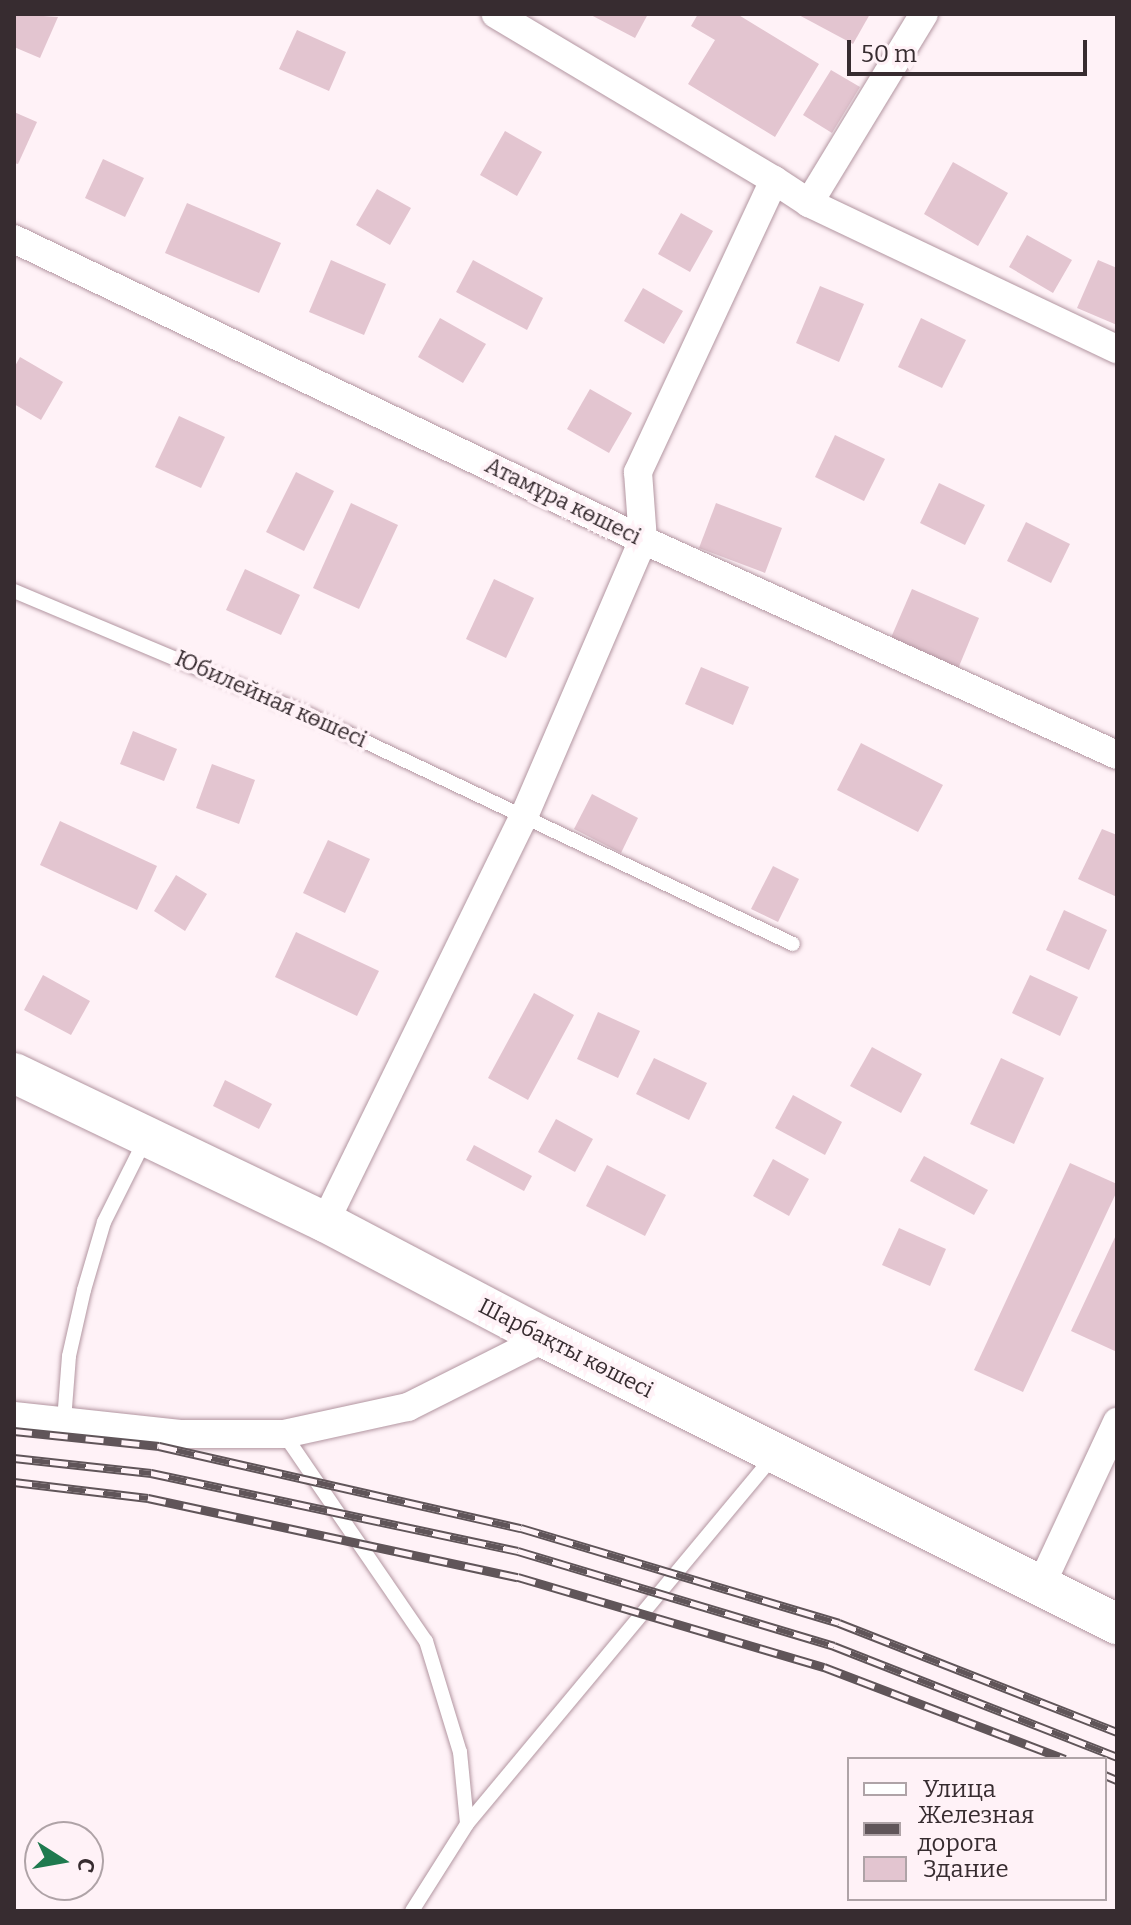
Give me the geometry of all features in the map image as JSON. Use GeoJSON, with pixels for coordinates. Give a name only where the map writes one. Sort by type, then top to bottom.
{"type":"FeatureCollection","features":[{"type":"Feature","properties":{"kind":"street"},"geometry":{"type":"LineString","coordinates":[[496,14],[809,203],[1117,349]]}},
{"type":"Feature","properties":{"kind":"street"},"geometry":{"type":"LineString","coordinates":[[809,203],[924,14]]}},
{"type":"Feature","properties":{"kind":"street"},"geometry":{"type":"LineString","coordinates":[[325,1222],[525,814],[643,540],[638,472],[774,180]]}},
{"type":"Feature","properties":{"kind":"street","name":"Атамұра көшесі"},"geometry":{"type":"LineString","coordinates":[[14,239],[643,540],[1117,755]]}},
{"type":"Feature","properties":{"kind":"street","name":"Шарбақты көшесі"},"geometry":{"type":"LineString","coordinates":[[19,1083],[147,1136],[325,1222],[545,1338],[1042,1583],[1117,1624]]}},
{"type":"Feature","properties":{"kind":"street"},"geometry":{"type":"LineString","coordinates":[[14,1416],[180,1434],[284,1434],[408,1407],[545,1338]]}},
{"type":"Feature","properties":{"kind":"street"},"geometry":{"type":"LineString","coordinates":[[1042,1583],[1117,1422]]}},
{"type":"Feature","properties":{"kind":"lane","name":"Юбилейная көшесі"},"geometry":{"type":"LineString","coordinates":[[14,591],[186,661],[525,814],[793,944]]}},
{"type":"Feature","properties":{"kind":"lane"},"geometry":{"type":"LineString","coordinates":[[64,1421],[69,1356],[84,1290],[104,1222],[147,1136]]}},
{"type":"Feature","properties":{"kind":"lane"},"geometry":{"type":"LineString","coordinates":[[284,1434],[426,1641],[460,1752],[467,1824]]}},
{"type":"Feature","properties":{"kind":"lane"},"geometry":{"type":"LineString","coordinates":[[412,1911],[467,1824],[556,1723],[775,1454]]}},
{"type":"Feature","properties":{"kind":"building"},"geometry":{"type":"Polygon","coordinates":[[[14,14],[58,17],[40,58],[14,47],[14,14]]]}},
{"type":"Feature","properties":{"kind":"building"},"geometry":{"type":"Polygon","coordinates":[[[589,14],[648,14],[635,38],[589,14]]]}},
{"type":"Feature","properties":{"kind":"building"},"geometry":{"type":"Polygon","coordinates":[[[698,14],[737,14],[819,64],[775,137],[688,84],[715,40],[691,26],[698,14]]]}},
{"type":"Feature","properties":{"kind":"building"},"geometry":{"type":"Polygon","coordinates":[[[797,14],[870,14],[853,44],[797,14]]]}},
{"type":"Feature","properties":{"kind":"building"},"geometry":{"type":"Polygon","coordinates":[[[297,30],[346,52],[329,91],[279,69],[297,30]]]}},
{"type":"Feature","properties":{"kind":"building"},"geometry":{"type":"Polygon","coordinates":[[[831,70],[860,87],[832,133],[803,115],[831,70]]]}},
{"type":"Feature","properties":{"kind":"building"},"geometry":{"type":"Polygon","coordinates":[[[14,112],[37,122],[18,164],[14,163],[14,112]]]}},
{"type":"Feature","properties":{"kind":"building"},"geometry":{"type":"Polygon","coordinates":[[[505,131],[542,152],[517,196],[480,175],[505,131]]]}},
{"type":"Feature","properties":{"kind":"building"},"geometry":{"type":"Polygon","coordinates":[[[103,159],[144,178],[125,217],[85,198],[103,159]]]}},
{"type":"Feature","properties":{"kind":"building"},"geometry":{"type":"Polygon","coordinates":[[[953,162],[1008,193],[978,246],[924,214],[953,162]]]}},
{"type":"Feature","properties":{"kind":"building"},"geometry":{"type":"Polygon","coordinates":[[[377,189],[411,208],[390,245],[356,225],[377,189]]]}},
{"type":"Feature","properties":{"kind":"building"},"geometry":{"type":"Polygon","coordinates":[[[187,203],[281,243],[259,293],[165,253],[187,203]]]}},
{"type":"Feature","properties":{"kind":"building"},"geometry":{"type":"Polygon","coordinates":[[[681,213],[713,231],[690,272],[658,254],[681,213]]]}},
{"type":"Feature","properties":{"kind":"building"},"geometry":{"type":"Polygon","coordinates":[[[1027,235],[1072,260],[1053,293],[1009,267],[1027,235]]]}},
{"type":"Feature","properties":{"kind":"building"},"geometry":{"type":"Polygon","coordinates":[[[331,260],[386,284],[364,335],[309,312],[331,260]]]}},
{"type":"Feature","properties":{"kind":"building"},"geometry":{"type":"Polygon","coordinates":[[[473,260],[543,298],[527,330],[456,292],[473,260]]]}},
{"type":"Feature","properties":{"kind":"building"},"geometry":{"type":"Polygon","coordinates":[[[1098,260],[1117,268],[1117,325],[1077,308],[1098,260]]]}},
{"type":"Feature","properties":{"kind":"building"},"geometry":{"type":"Polygon","coordinates":[[[820,286],[864,304],[839,362],[796,343],[820,286]]]}},
{"type":"Feature","properties":{"kind":"building"},"geometry":{"type":"Polygon","coordinates":[[[643,288],[683,311],[664,344],[624,321],[643,288]]]}},
{"type":"Feature","properties":{"kind":"building"},"geometry":{"type":"Polygon","coordinates":[[[440,318],[486,344],[463,383],[418,357],[440,318]]]}},
{"type":"Feature","properties":{"kind":"building"},"geometry":{"type":"Polygon","coordinates":[[[921,318],[966,340],[942,388],[898,367],[921,318]]]}},
{"type":"Feature","properties":{"kind":"building"},"geometry":{"type":"Polygon","coordinates":[[[20,357],[63,382],[41,420],[14,404],[14,368],[20,357]]]}},
{"type":"Feature","properties":{"kind":"building"},"geometry":{"type":"Polygon","coordinates":[[[590,389],[632,413],[609,453],[567,429],[590,389]]]}},
{"type":"Feature","properties":{"kind":"building"},"geometry":{"type":"Polygon","coordinates":[[[179,416],[225,437],[201,488],[155,467],[179,416]]]}},
{"type":"Feature","properties":{"kind":"building"},"geometry":{"type":"Polygon","coordinates":[[[835,435],[885,459],[864,501],[815,477],[835,435]]]}},
{"type":"Feature","properties":{"kind":"building"},"geometry":{"type":"Polygon","coordinates":[[[296,472],[334,491],[304,551],[266,532],[296,472]]]}},
{"type":"Feature","properties":{"kind":"building"},"geometry":{"type":"Polygon","coordinates":[[[939,483],[985,505],[965,545],[920,523],[939,483]]]}},
{"type":"Feature","properties":{"kind":"building"},"geometry":{"type":"Polygon","coordinates":[[[351,503],[398,525],[359,609],[313,588],[351,503]]]}},
{"type":"Feature","properties":{"kind":"building"},"geometry":{"type":"Polygon","coordinates":[[[716,503],[782,528],[765,573],[699,548],[716,503]]]}},
{"type":"Feature","properties":{"kind":"building"},"geometry":{"type":"Polygon","coordinates":[[[1026,522],[1070,544],[1051,583],[1007,561],[1026,522]]]}},
{"type":"Feature","properties":{"kind":"building"},"geometry":{"type":"Polygon","coordinates":[[[245,569],[300,595],[281,635],[226,610],[245,569]]]}},
{"type":"Feature","properties":{"kind":"building"},"geometry":{"type":"Polygon","coordinates":[[[494,579],[534,598],[506,658],[466,639],[494,579]]]}},
{"type":"Feature","properties":{"kind":"building"},"geometry":{"type":"Polygon","coordinates":[[[912,589],[979,618],[955,676],[887,647],[912,589]]]}},
{"type":"Feature","properties":{"kind":"building"},"geometry":{"type":"Polygon","coordinates":[[[701,667],[749,687],[733,725],[685,704],[701,667]]]}},
{"type":"Feature","properties":{"kind":"building"},"geometry":{"type":"Polygon","coordinates":[[[133,731],[177,749],[164,781],[120,764],[133,731]]]}},
{"type":"Feature","properties":{"kind":"building"},"geometry":{"type":"Polygon","coordinates":[[[861,743],[943,785],[918,832],[837,790],[861,743]]]}},
{"type":"Feature","properties":{"kind":"building"},"geometry":{"type":"Polygon","coordinates":[[[212,764],[255,780],[239,824],[196,808],[212,764]]]}},
{"type":"Feature","properties":{"kind":"building"},"geometry":{"type":"Polygon","coordinates":[[[592,794],[638,818],[621,853],[574,829],[592,794]]]}},
{"type":"Feature","properties":{"kind":"building"},"geometry":{"type":"Polygon","coordinates":[[[60,821],[157,866],[137,910],[40,865],[60,821]]]}},
{"type":"Feature","properties":{"kind":"building"},"geometry":{"type":"Polygon","coordinates":[[[1102,829],[1117,835],[1117,897],[1078,879],[1102,829]]]}},
{"type":"Feature","properties":{"kind":"building"},"geometry":{"type":"Polygon","coordinates":[[[328,840],[370,859],[345,913],[303,893],[328,840]]]}},
{"type":"Feature","properties":{"kind":"building"},"geometry":{"type":"Polygon","coordinates":[[[773,866],[799,879],[778,922],[751,909],[773,866]]]}},
{"type":"Feature","properties":{"kind":"building"},"geometry":{"type":"Polygon","coordinates":[[[176,875],[207,894],[185,931],[154,911],[176,875]]]}},
{"type":"Feature","properties":{"kind":"building"},"geometry":{"type":"Polygon","coordinates":[[[1064,910],[1107,930],[1089,970],[1046,950],[1064,910]]]}},
{"type":"Feature","properties":{"kind":"building"},"geometry":{"type":"Polygon","coordinates":[[[296,932],[379,971],[357,1016],[275,977],[296,932]]]}},
{"type":"Feature","properties":{"kind":"building"},"geometry":{"type":"Polygon","coordinates":[[[43,975],[90,1001],[71,1035],[24,1010],[43,975]]]}},
{"type":"Feature","properties":{"kind":"building"},"geometry":{"type":"Polygon","coordinates":[[[1030,975],[1078,997],[1060,1036],[1012,1013],[1030,975]]]}},
{"type":"Feature","properties":{"kind":"building"},"geometry":{"type":"Polygon","coordinates":[[[534,993],[574,1015],[528,1100],[488,1078],[534,993]]]}},
{"type":"Feature","properties":{"kind":"building"},"geometry":{"type":"Polygon","coordinates":[[[598,1012],[640,1031],[618,1078],[577,1059],[598,1012]]]}},
{"type":"Feature","properties":{"kind":"building"},"geometry":{"type":"Polygon","coordinates":[[[872,1047],[922,1074],[901,1113],[850,1086],[872,1047]]]}},
{"type":"Feature","properties":{"kind":"building"},"geometry":{"type":"Polygon","coordinates":[[[654,1058],[707,1083],[689,1120],[636,1094],[654,1058]]]}},
{"type":"Feature","properties":{"kind":"building"},"geometry":{"type":"Polygon","coordinates":[[[1001,1058],[1044,1078],[1014,1144],[970,1124],[1001,1058]]]}},
{"type":"Feature","properties":{"kind":"building"},"geometry":{"type":"Polygon","coordinates":[[[225,1080],[272,1104],[259,1129],[213,1106],[225,1080]]]}},
{"type":"Feature","properties":{"kind":"building"},"geometry":{"type":"Polygon","coordinates":[[[793,1095],[842,1122],[825,1155],[775,1128],[793,1095]]]}},
{"type":"Feature","properties":{"kind":"building"},"geometry":{"type":"Polygon","coordinates":[[[556,1119],[593,1139],[575,1172],[538,1152],[556,1119]]]}},
{"type":"Feature","properties":{"kind":"building"},"geometry":{"type":"Polygon","coordinates":[[[474,1145],[532,1176],[524,1191],[466,1160],[474,1145]]]}},
{"type":"Feature","properties":{"kind":"building"},"geometry":{"type":"Polygon","coordinates":[[[924,1156],[988,1190],[974,1215],[910,1181],[924,1156]]]}},
{"type":"Feature","properties":{"kind":"building"},"geometry":{"type":"Polygon","coordinates":[[[773,1159],[809,1179],[789,1216],[753,1196],[773,1159]]]}},
{"type":"Feature","properties":{"kind":"building"},"geometry":{"type":"Polygon","coordinates":[[[1070,1163],[1117,1184],[1117,1191],[1023,1392],[974,1370],[1070,1163]]]}},
{"type":"Feature","properties":{"kind":"building"},"geometry":{"type":"Polygon","coordinates":[[[607,1165],[666,1195],[645,1236],[586,1206],[607,1165]]]}},
{"type":"Feature","properties":{"kind":"building"},"geometry":{"type":"Polygon","coordinates":[[[899,1228],[946,1249],[930,1286],[882,1265],[899,1228]]]}},
{"type":"Feature","properties":{"kind":"building"},"geometry":{"type":"Polygon","coordinates":[[[1117,1233],[1117,1352],[1071,1331],[1117,1233]]]}},
{"type":"Feature","properties":{"kind":"railway"},"geometry":{"type":"LineString","coordinates":[[14,1431],[159,1446],[521,1528],[839,1623],[1117,1732]]}},
{"type":"Feature","properties":{"kind":"railway"},"geometry":{"type":"LineString","coordinates":[[14,1458],[151,1473],[518,1551],[834,1646],[1117,1757]]}},
{"type":"Feature","properties":{"kind":"railway"},"geometry":{"type":"LineString","coordinates":[[14,1482],[148,1498],[518,1577],[824,1667],[1060,1757]]}},
{"type":"Feature","properties":{"kind":"railway"},"geometry":{"type":"LineString","coordinates":[[1107,1776],[1117,1780]]}}]}
